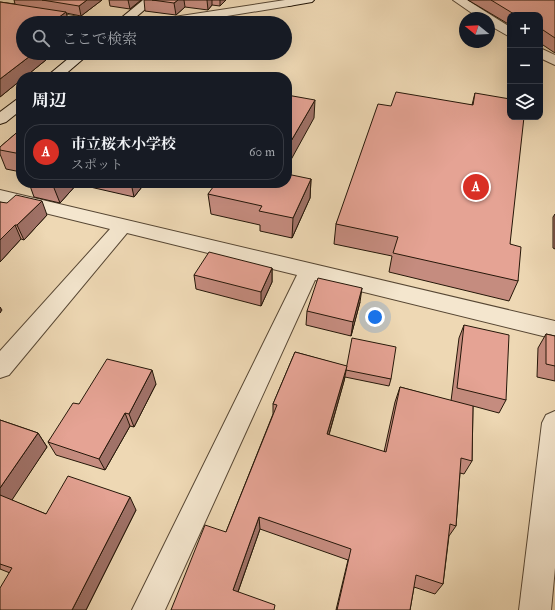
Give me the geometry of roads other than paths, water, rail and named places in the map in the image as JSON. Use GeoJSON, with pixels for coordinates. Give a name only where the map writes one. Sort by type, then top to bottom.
{"type":"FeatureCollection","features":[{"type":"Feature","properties":{"kind":"street"},"geometry":{"type":"LineString","coordinates":[[0,4],[7,0]]}},
{"type":"Feature","properties":{"kind":"street"},"geometry":{"type":"LineString","coordinates":[[130,16],[150,0]]}},
{"type":"Feature","properties":{"kind":"street"},"geometry":{"type":"LineString","coordinates":[[204,16],[308,0]]}},
{"type":"Feature","properties":{"kind":"street"},"geometry":{"type":"LineString","coordinates":[[459,0],[477,12]]}},
{"type":"Feature","properties":{"kind":"street"},"geometry":{"type":"LineString","coordinates":[[0,8],[49,16]]}},
{"type":"Feature","properties":{"kind":"street"},"geometry":{"type":"LineString","coordinates":[[495,23],[507,31]]}},
{"type":"Feature","properties":{"kind":"street"},"geometry":{"type":"LineString","coordinates":[[543,54],[555,61]]}},
{"type":"Feature","properties":{"kind":"street"},"geometry":{"type":"LineString","coordinates":[[59,72],[74,60]]}},
{"type":"Feature","properties":{"kind":"street"},"geometry":{"type":"LineString","coordinates":[[0,119],[16,107]]}},
{"type":"Feature","properties":{"kind":"street"},"geometry":{"type":"LineString","coordinates":[[0,196],[555,330]]}},
{"type":"Feature","properties":{"kind":"street"},"geometry":{"type":"LineString","coordinates":[[0,368],[122,226]]}},
{"type":"Feature","properties":{"kind":"street"},"geometry":{"type":"LineString","coordinates":[[148,610],[309,271]]}},
{"type":"Feature","properties":{"kind":"street"},"geometry":{"type":"LineString","coordinates":[[535,610],[555,423]]}},
{"type":"Feature","properties":{"kind":"place","name":"市立桜木小学校"},"geometry":{"type":"Point","coordinates":[476,187]}}]}
